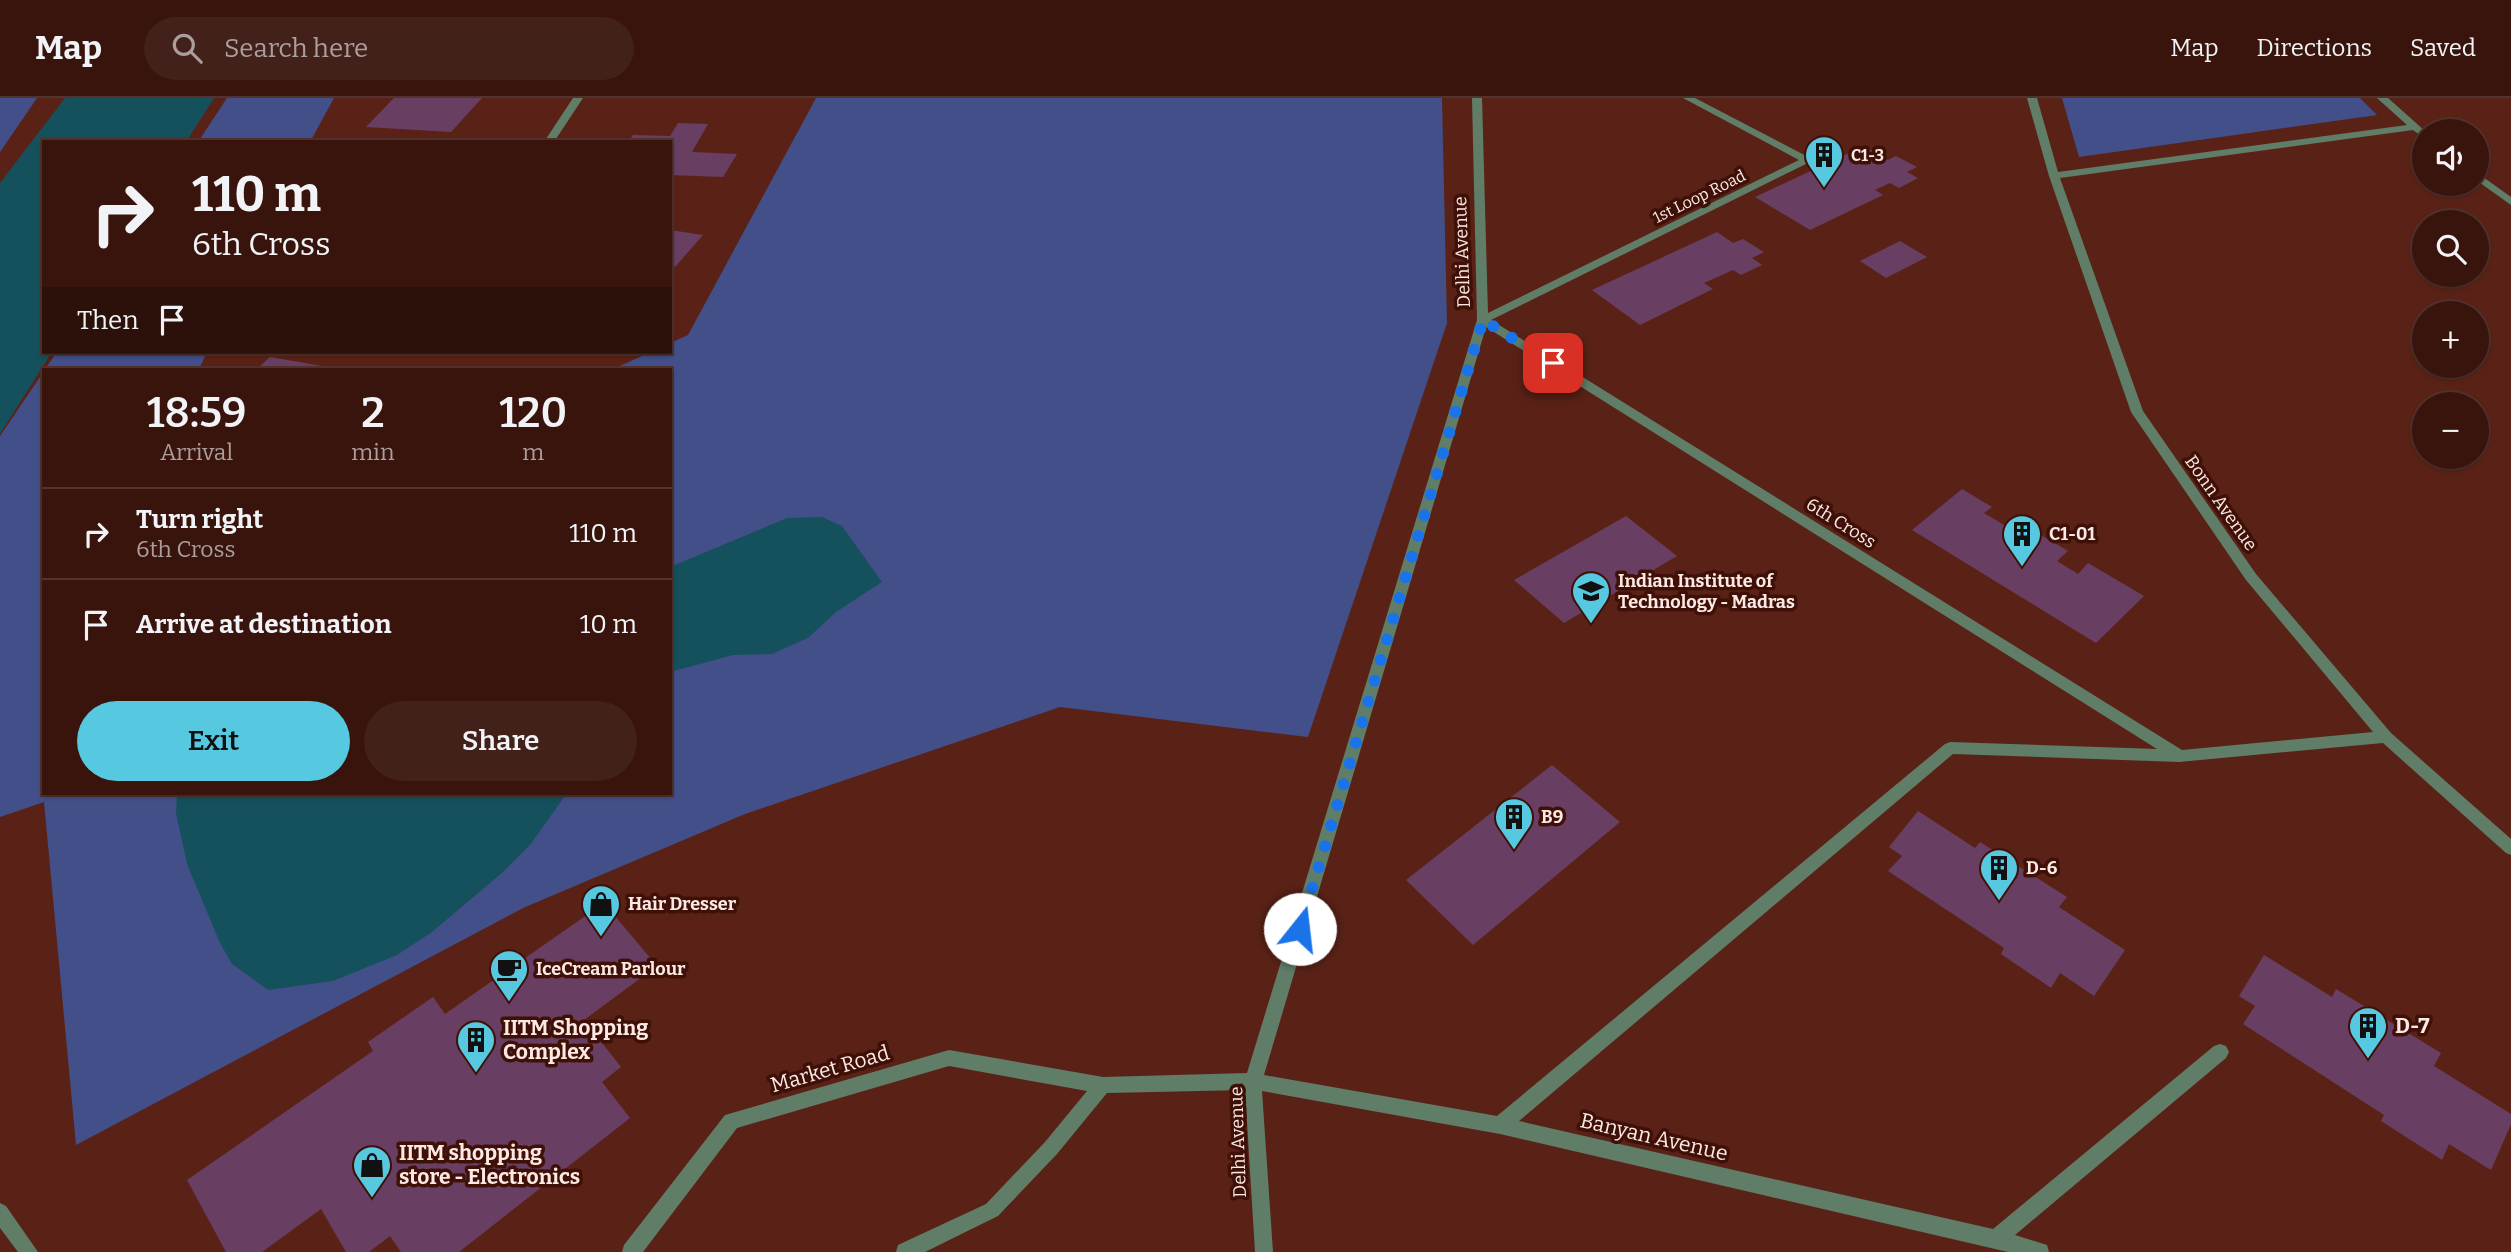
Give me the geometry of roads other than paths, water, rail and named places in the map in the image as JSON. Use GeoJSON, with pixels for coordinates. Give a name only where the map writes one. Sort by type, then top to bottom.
{"type":"FeatureCollection","features":[{"type":"Feature","properties":{"kind":"lane"},"geometry":{"type":"LineString","coordinates":[[550,140],[578,98]]}},
{"type":"Feature","properties":{"kind":"lane","name":"Delhi Avenue"},"geometry":{"type":"LineString","coordinates":[[1264,1252],[1254,1081],[1483,320],[1477,98]]}},
{"type":"Feature","properties":{"kind":"lane","name":"1st Loop Road"},"geometry":{"type":"LineString","coordinates":[[1483,320],[1807,160],[1688,98]]}},
{"type":"Feature","properties":{"kind":"lane","name":"Bonn Avenue"},"geometry":{"type":"LineString","coordinates":[[2032,98],[2054,176],[2137,412],[2251,577],[2386,737],[2511,848]]}},
{"type":"Feature","properties":{"kind":"lane"},"geometry":{"type":"LineString","coordinates":[[2382,98],[2412,125]]}},
{"type":"Feature","properties":{"kind":"lane"},"geometry":{"type":"LineString","coordinates":[[2054,176],[2412,127]]}},
{"type":"Feature","properties":{"kind":"lane"},"geometry":{"type":"LineString","coordinates":[[2489,185],[2511,202]]}},
{"type":"Feature","properties":{"kind":"lane","name":"6th Cross"},"geometry":{"type":"LineString","coordinates":[[1483,320],[2179,756]]}},
{"type":"Feature","properties":{"kind":"lane"},"geometry":{"type":"LineString","coordinates":[[1500,1125],[1950,748],[2179,756],[2386,737]]}},
{"type":"Feature","properties":{"kind":"lane"},"geometry":{"type":"LineString","coordinates":[[1996,1239],[2220,1052]]}},
{"type":"Feature","properties":{"kind":"lane","name":"Market Road"},"geometry":{"type":"LineString","coordinates":[[631,1252],[732,1121],[949,1058],[1103,1085],[1254,1081]]}},
{"type":"Feature","properties":{"kind":"lane","name":"Banyan Avenue"},"geometry":{"type":"LineString","coordinates":[[1254,1081],[1500,1125],[1996,1239],[2040,1252]]}},
{"type":"Feature","properties":{"kind":"lane"},"geometry":{"type":"LineString","coordinates":[[905,1252],[992,1210],[1051,1148],[1103,1085]]}},
{"type":"Feature","properties":{"kind":"lane"},"geometry":{"type":"LineString","coordinates":[[0,1212],[29,1252]]}},
{"type":"Feature","properties":{"kind":"place","name":"C1-3"},"geometry":{"type":"Point","coordinates":[1824,189]}},
{"type":"Feature","properties":{"kind":"place","name":"C1-01"},"geometry":{"type":"Point","coordinates":[2022,568]}},
{"type":"Feature","properties":{"kind":"place","name":"Indian Institute of Technology - Madras"},"geometry":{"type":"Point","coordinates":[1591,625]}},
{"type":"Feature","properties":{"kind":"place","name":"B9"},"geometry":{"type":"Point","coordinates":[1514,851]}},
{"type":"Feature","properties":{"kind":"place","name":"D-6"},"geometry":{"type":"Point","coordinates":[1999,902]}},
{"type":"Feature","properties":{"kind":"place","name":"Hair Dresser"},"geometry":{"type":"Point","coordinates":[601,938]}},
{"type":"Feature","properties":{"kind":"place","name":"IceCream Parlour"},"geometry":{"type":"Point","coordinates":[509,1003]}},
{"type":"Feature","properties":{"kind":"place","name":"D-7"},"geometry":{"type":"Point","coordinates":[2368,1060]}},
{"type":"Feature","properties":{"kind":"place","name":"IITM Shopping Complex"},"geometry":{"type":"Point","coordinates":[476,1074]}},
{"type":"Feature","properties":{"kind":"place","name":"IITM shopping store - Electronics"},"geometry":{"type":"Point","coordinates":[372,1199]}}]}
